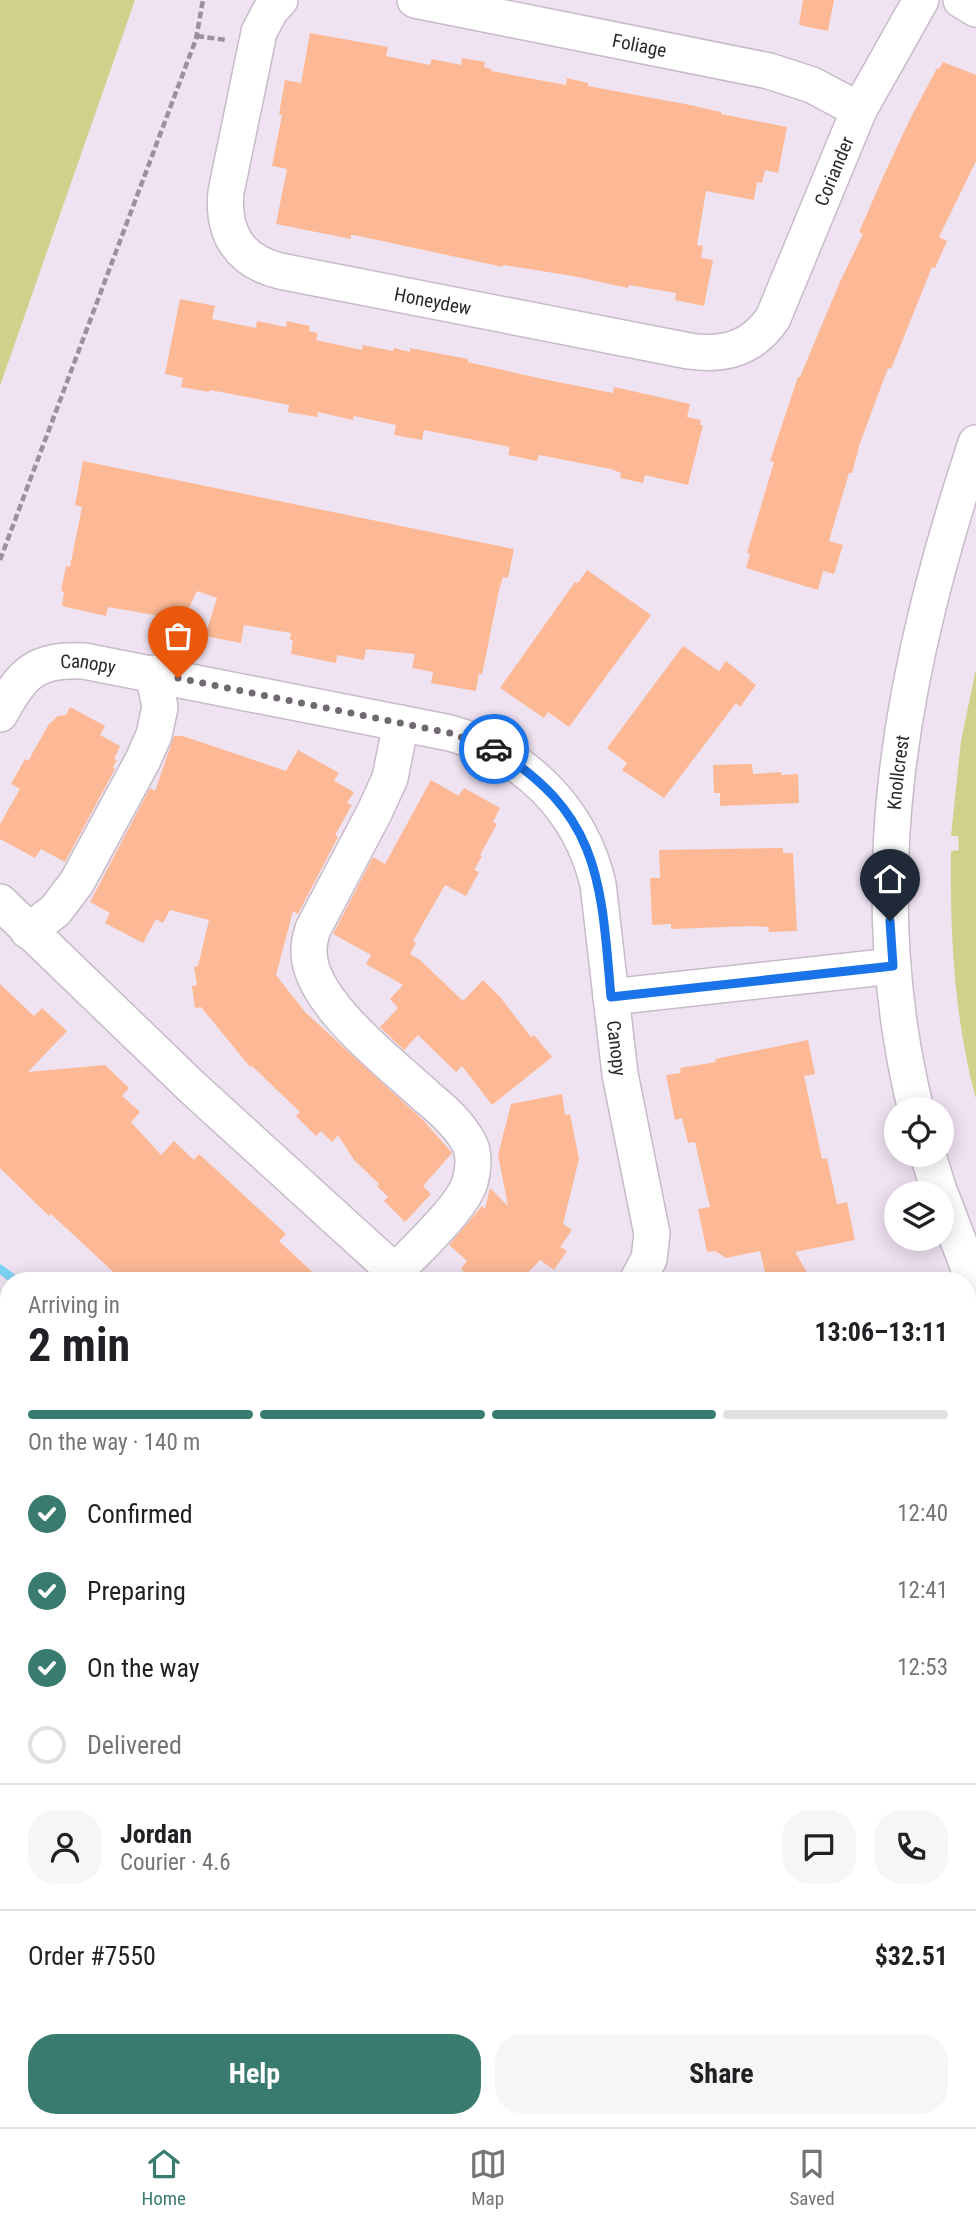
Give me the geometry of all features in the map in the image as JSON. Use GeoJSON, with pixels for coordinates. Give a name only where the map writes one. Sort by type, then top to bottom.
{"type":"FeatureCollection","features":[{"type":"Feature","properties":{"kind":"street","name":"Honeydew"},"geometry":{"type":"LineString","coordinates":[[280,0],[271,10],[260,32],[227,183],[226,220],[236,242],[258,264],[294,274],[689,351],[727,352],[751,342]]}},
{"type":"Feature","properties":{"kind":"street","name":"Foliage"},"geometry":{"type":"LineString","coordinates":[[415,0],[769,71],[812,85],[859,110]]}},
{"type":"Feature","properties":{"kind":"street","name":"Coriander"},"geometry":{"type":"LineString","coordinates":[[751,342],[773,318],[859,110],[921,0]]}},
{"type":"Feature","properties":{"kind":"street"},"geometry":{"type":"LineString","coordinates":[[961,0],[976,9]]}},
{"type":"Feature","properties":{"kind":"street","name":"Knollcrest"},"geometry":{"type":"LineString","coordinates":[[913,1097],[898,1020],[889,876],[900,744],[928,609],[976,443]]}},
{"type":"Feature","properties":{"kind":"street","name":"Canopy"},"geometry":{"type":"LineString","coordinates":[[0,714],[26,675],[50,662],[84,661],[450,733],[488,746],[545,785],[580,833],[595,871],[620,1074],[652,1234],[649,1259],[642,1272]]}},
{"type":"Feature","properties":{"kind":"street"},"geometry":{"type":"LineString","coordinates":[[28,931],[55,911],[77,882],[144,760],[154,735],[160,707],[153,673]]}},
{"type":"Feature","properties":{"kind":"street"},"geometry":{"type":"LineString","coordinates":[[401,723],[390,778],[313,929],[308,950],[312,971],[325,997],[348,1025],[442,1110],[471,1146],[474,1166],[470,1185],[403,1272]]}},
{"type":"Feature","properties":{"kind":"street"},"geometry":{"type":"LineString","coordinates":[[0,902],[214,1107],[396,1272]]}},
{"type":"Feature","properties":{"kind":"street"},"geometry":{"type":"LineString","coordinates":[[611,997],[893,966]]}},
{"type":"Feature","properties":{"kind":"street"},"geometry":{"type":"LineString","coordinates":[[954,1230],[970,1272]]}},
{"type":"Feature","properties":{"kind":"path"},"geometry":{"type":"LineString","coordinates":[[0,560],[197,36],[203,0]]}},
{"type":"Feature","properties":{"kind":"path"},"geometry":{"type":"LineString","coordinates":[[197,36],[230,41]]}},
{"type":"Feature","properties":{"kind":"green space"},"geometry":{"type":"Polygon","coordinates":[[[0,0],[135,0],[0,386],[0,0]]]}},
{"type":"Feature","properties":{"kind":"green space"},"geometry":{"type":"Polygon","coordinates":[[[976,669],[976,1099],[963,1038],[955,976],[951,851],[959,850],[958,836],[951,836],[961,741],[976,669]]]}},
{"type":"Feature","properties":{"kind":"building"},"geometry":{"type":"Polygon","coordinates":[[[803,0],[834,0],[828,31],[799,25],[803,0]]]}},
{"type":"Feature","properties":{"kind":"building"},"geometry":{"type":"Polygon","coordinates":[[[310,33],[388,47],[386,56],[430,65],[432,59],[461,65],[462,58],[485,62],[484,67],[492,69],[491,71],[566,85],[567,78],[588,83],[588,86],[787,127],[778,173],[765,170],[762,183],[757,182],[754,200],[706,191],[697,245],[703,246],[701,258],[713,260],[704,306],[675,300],[676,293],[629,285],[628,288],[573,276],[503,267],[354,235],[351,235],[351,239],[276,224],[287,169],[272,166],[282,115],[279,114],[285,80],[301,83],[310,33]]]}},
{"type":"Feature","properties":{"kind":"building"},"geometry":{"type":"Polygon","coordinates":[[[943,62],[976,75],[976,161],[939,237],[947,241],[935,268],[932,267],[891,369],[888,368],[860,443],[852,473],[849,473],[829,541],[843,545],[834,574],[823,571],[818,590],[746,568],[750,554],[747,553],[774,462],[770,461],[798,377],[863,234],[859,232],[883,177],[910,119],[937,68],[939,69],[943,62]]]}},
{"type":"Feature","properties":{"kind":"building"},"geometry":{"type":"Polygon","coordinates":[[[180,299],[215,306],[212,319],[256,328],[257,321],[286,327],[287,321],[310,326],[309,331],[318,333],[316,340],[362,350],[363,345],[393,351],[394,348],[410,352],[410,348],[613,393],[614,387],[690,404],[687,417],[701,420],[700,425],[703,425],[688,485],[645,475],[643,483],[620,478],[621,473],[611,469],[539,455],[537,461],[508,455],[510,447],[424,430],[422,440],[394,435],[396,425],[354,416],[353,420],[318,412],[317,417],[288,412],[289,405],[181,387],[183,378],[165,374],[180,299]]]}},
{"type":"Feature","properties":{"kind":"building"},"geometry":{"type":"Polygon","coordinates":[[[83,461],[514,549],[508,578],[503,577],[499,590],[482,675],[479,673],[476,691],[431,683],[433,672],[412,668],[415,654],[366,649],[364,660],[337,655],[336,663],[291,654],[291,633],[244,625],[241,643],[205,636],[217,598],[197,591],[183,620],[108,607],[106,616],[62,606],[64,592],[61,591],[66,566],[70,567],[82,507],[75,505],[83,461]]]}},
{"type":"Feature","properties":{"kind":"building"},"geometry":{"type":"Polygon","coordinates":[[[587,570],[651,615],[569,727],[548,712],[544,718],[500,688],[575,582],[578,583],[587,570]]]}},
{"type":"Feature","properties":{"kind":"building"},"geometry":{"type":"Polygon","coordinates":[[[683,646],[719,671],[726,661],[756,685],[740,707],[736,703],[664,798],[622,770],[627,763],[607,748],[683,646]]]}},
{"type":"Feature","properties":{"kind":"building"},"geometry":{"type":"Polygon","coordinates":[[[70,707],[105,726],[100,735],[120,746],[114,759],[117,760],[113,767],[115,769],[65,862],[41,849],[35,858],[0,839],[0,824],[20,789],[11,784],[25,759],[28,761],[49,724],[58,716],[66,715],[70,707]]]}},
{"type":"Feature","properties":{"kind":"building"},"geometry":{"type":"Polygon","coordinates":[[[174,736],[183,736],[286,771],[298,750],[339,773],[334,781],[354,792],[347,803],[352,805],[335,835],[338,837],[298,914],[293,911],[276,975],[305,1012],[424,1121],[452,1153],[423,1186],[431,1194],[405,1222],[384,1201],[388,1197],[377,1186],[379,1184],[354,1160],[338,1135],[332,1142],[321,1131],[316,1136],[296,1116],[300,1112],[250,1067],[201,1007],[195,1008],[192,986],[197,985],[194,967],[198,966],[209,920],[170,910],[163,923],[156,919],[143,943],[105,923],[110,913],[90,902],[150,788],[155,791],[174,736]]]}},
{"type":"Feature","properties":{"kind":"building"},"geometry":{"type":"Polygon","coordinates":[[[752,764],[753,774],[798,774],[799,803],[720,806],[720,793],[714,793],[713,765],[752,764]]]}},
{"type":"Feature","properties":{"kind":"building"},"geometry":{"type":"Polygon","coordinates":[[[431,780],[457,797],[464,788],[500,808],[493,822],[497,824],[474,870],[479,872],[466,896],[445,885],[413,941],[416,943],[410,954],[420,960],[463,1001],[483,980],[531,1037],[534,1035],[552,1057],[492,1105],[462,1066],[456,1072],[418,1035],[404,1050],[380,1027],[398,1008],[390,999],[403,985],[366,964],[371,955],[333,934],[373,857],[385,864],[431,780]]]}},
{"type":"Feature","properties":{"kind":"building"},"geometry":{"type":"Polygon","coordinates":[[[783,848],[783,853],[793,853],[797,931],[769,932],[768,927],[752,926],[671,929],[671,924],[652,925],[650,878],[660,878],[659,850],[783,848]]]}},
{"type":"Feature","properties":{"kind":"building"},"geometry":{"type":"Polygon","coordinates":[[[0,984],[34,1016],[42,1008],[67,1031],[28,1072],[105,1065],[129,1088],[122,1096],[140,1112],[131,1122],[161,1155],[174,1141],[194,1160],[199,1154],[286,1234],[279,1241],[312,1272],[113,1272],[51,1214],[49,1216],[0,1168],[0,984]]]}},
{"type":"Feature","properties":{"kind":"building"},"geometry":{"type":"Polygon","coordinates":[[[808,1040],[815,1074],[804,1076],[822,1159],[827,1158],[837,1204],[847,1202],[855,1240],[795,1252],[807,1272],[765,1272],[760,1251],[726,1258],[715,1251],[707,1252],[698,1209],[710,1207],[695,1142],[688,1143],[682,1118],[675,1120],[666,1075],[681,1073],[680,1068],[716,1062],[715,1059],[808,1040]]]}},
{"type":"Feature","properties":{"kind":"building"},"geometry":{"type":"Polygon","coordinates":[[[562,1094],[565,1115],[570,1114],[579,1159],[563,1224],[572,1230],[560,1247],[567,1251],[554,1270],[540,1260],[529,1272],[464,1272],[461,1269],[467,1261],[449,1245],[482,1206],[485,1209],[490,1188],[508,1206],[498,1155],[511,1104],[562,1094]]]}},
{"type":"Feature","properties":{"kind":"waterway"},"geometry":{"type":"LineString","coordinates":[[0,1269],[4,1272]]}},
{"type":"Feature","properties":{"kind":"way so far"},"geometry":{"type":"LineString","coordinates":[[178,678],[450,733],[494,749]]}},
{"type":"Feature","properties":{"kind":"route"},"geometry":{"type":"LineString","coordinates":[[494,749],[545,785],[576,825],[598,884],[611,997],[893,966],[890,921]]}}]}
